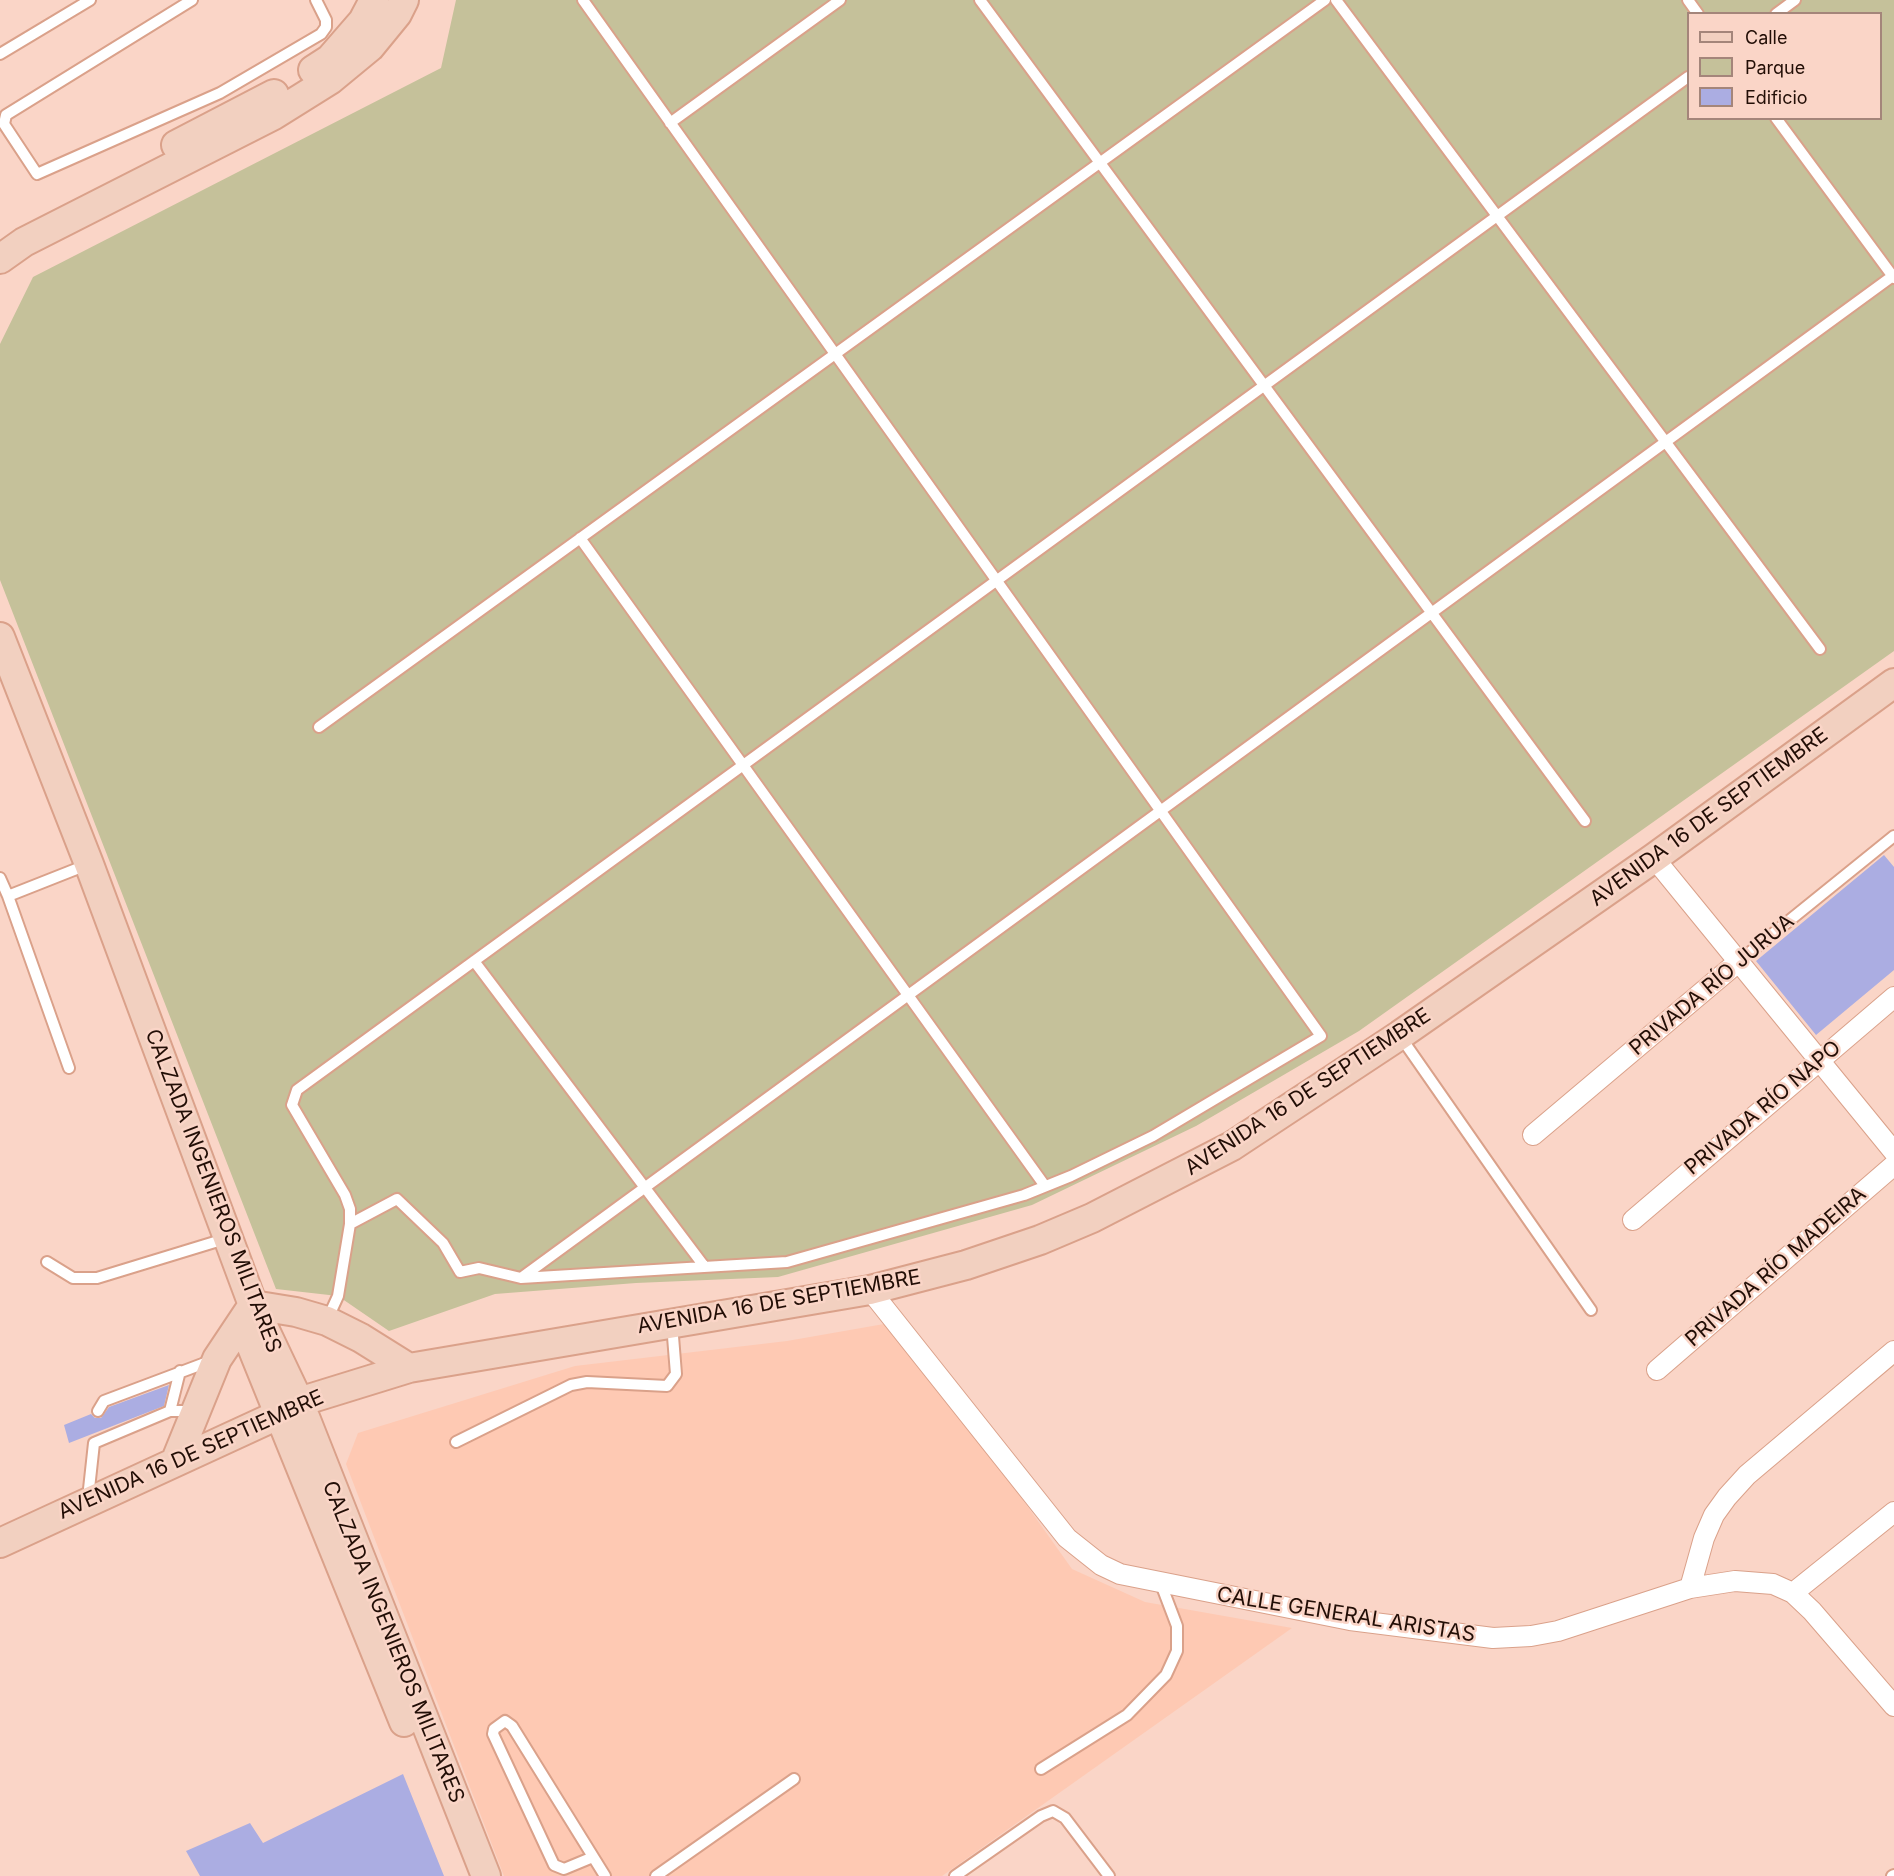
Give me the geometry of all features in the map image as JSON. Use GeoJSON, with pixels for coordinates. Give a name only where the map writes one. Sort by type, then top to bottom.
{"type":"FeatureCollection","features":[{"type":"Feature","properties":{"kind":"main road"},"geometry":{"type":"LineString","coordinates":[[0,242],[28,222],[213,123],[290,86],[330,59],[363,21],[374,0]]}},
{"type":"Feature","properties":{"kind":"main road"},"geometry":{"type":"LineString","coordinates":[[0,259],[24,242],[274,115],[330,80],[370,47],[397,14],[404,0]]}},
{"type":"Feature","properties":{"kind":"main road","name":"CALZADA INGENIEROS MILITARES"},"geometry":{"type":"LineString","coordinates":[[0,637],[81,867],[248,1314],[486,1876]]}},
{"type":"Feature","properties":{"kind":"main road","name":"CALZADA INGENIEROS MILITARES"},"geometry":{"type":"LineString","coordinates":[[0,677],[81,867]]}},
{"type":"Feature","properties":{"kind":"main road","name":"AVENIDA 16 DE SEPTIEMBRE"},"geometry":{"type":"LineString","coordinates":[[0,1543],[289,1408],[409,1368],[870,1290],[966,1265],[1040,1240],[1092,1218],[1232,1146],[1400,1035],[1654,858],[1894,683]]}},
{"type":"Feature","properties":{"kind":"main road"},"geometry":{"type":"LineString","coordinates":[[176,1460],[182,1411],[248,1314],[296,1312],[327,1321],[361,1338],[409,1368]]}},
{"type":"Feature","properties":{"kind":"main road","name":"CALZADA INGENIEROS MILITARES"},"geometry":{"type":"LineString","coordinates":[[289,1408],[466,1876]]}},
{"type":"Feature","properties":{"kind":"street"},"geometry":{"type":"LineString","coordinates":[[1654,858],[1894,1152]]}},
{"type":"Feature","properties":{"kind":"street","name":"PRIVADA RÍO JURUA"},"geometry":{"type":"LineString","coordinates":[[1533,1136],[1738,962]]}},
{"type":"Feature","properties":{"kind":"street","name":"PRIVADA RÍO NAPO"},"geometry":{"type":"LineString","coordinates":[[1633,1220],[1894,997]]}},
{"type":"Feature","properties":{"kind":"street","name":"PRIVADA RÍO MADEIRA"},"geometry":{"type":"LineString","coordinates":[[1657,1370],[1894,1165]]}},
{"type":"Feature","properties":{"kind":"street","name":"CALLE GENERAL ARISTAS"},"geometry":{"type":"LineString","coordinates":[[870,1290],[1067,1538],[1101,1566],[1161,1584],[1350,1620],[1493,1638],[1531,1636],[1558,1631],[1690,1588],[1750,1581],[1773,1584],[1793,1593],[1812,1611],[1894,1706]]}},
{"type":"Feature","properties":{"kind":"street"},"geometry":{"type":"LineString","coordinates":[[1690,1588],[1704,1538],[1714,1515],[1727,1497],[1747,1475],[1894,1351]]}},
{"type":"Feature","properties":{"kind":"street"},"geometry":{"type":"LineString","coordinates":[[1793,1593],[1894,1512]]}},
{"type":"Feature","properties":{"kind":"lane"},"geometry":{"type":"LineString","coordinates":[[0,54],[90,0]]}},
{"type":"Feature","properties":{"kind":"lane"},"geometry":{"type":"LineString","coordinates":[[192,0],[6,115],[4,124],[37,174],[220,93],[321,34],[326,27],[326,20],[316,0]]}},
{"type":"Feature","properties":{"kind":"lane"},"geometry":{"type":"LineString","coordinates":[[350,1224],[397,1199],[442,1243],[460,1272],[479,1268],[521,1278],[787,1262],[1024,1195],[1153,1136],[1321,1036],[583,0]]}},
{"type":"Feature","properties":{"kind":"lane"},"geometry":{"type":"LineString","coordinates":[[670,123],[840,0]]}},
{"type":"Feature","properties":{"kind":"lane"},"geometry":{"type":"LineString","coordinates":[[980,0],[1585,821]]}},
{"type":"Feature","properties":{"kind":"lane"},"geometry":{"type":"LineString","coordinates":[[319,727],[1325,0]]}},
{"type":"Feature","properties":{"kind":"lane"},"geometry":{"type":"LineString","coordinates":[[1336,0],[1820,649]]}},
{"type":"Feature","properties":{"kind":"lane"},"geometry":{"type":"LineString","coordinates":[[1779,12],[1795,0]]}},
{"type":"Feature","properties":{"kind":"lane"},"geometry":{"type":"LineString","coordinates":[[327,1321],[338,1296],[350,1224],[345,1195],[292,1105],[297,1090],[1687,79]]}},
{"type":"Feature","properties":{"kind":"lane"},"geometry":{"type":"LineString","coordinates":[[521,1278],[1894,276],[1777,120]]}},
{"type":"Feature","properties":{"kind":"lane"},"geometry":{"type":"LineString","coordinates":[[580,538],[1045,1186]]}},
{"type":"Feature","properties":{"kind":"lane","name":"PRIVADA RÍO JURUA"},"geometry":{"type":"LineString","coordinates":[[1738,962],[1894,836]]}},
{"type":"Feature","properties":{"kind":"lane"},"geometry":{"type":"LineString","coordinates":[[8,896],[81,867]]}},
{"type":"Feature","properties":{"kind":"lane"},"geometry":{"type":"LineString","coordinates":[[0,878],[69,1068]]}},
{"type":"Feature","properties":{"kind":"lane"},"geometry":{"type":"LineString","coordinates":[[474,961],[704,1266]]}},
{"type":"Feature","properties":{"kind":"lane"},"geometry":{"type":"LineString","coordinates":[[1400,1035],[1591,1310]]}},
{"type":"Feature","properties":{"kind":"lane"},"geometry":{"type":"LineString","coordinates":[[47,1262],[73,1278],[97,1278],[222,1240]]}},
{"type":"Feature","properties":{"kind":"lane"},"geometry":{"type":"LineString","coordinates":[[456,1442],[571,1385],[587,1382],[667,1386],[676,1374],[672,1322]]}},
{"type":"Feature","properties":{"kind":"lane"},"geometry":{"type":"LineString","coordinates":[[98,1411],[104,1401],[217,1359]]}},
{"type":"Feature","properties":{"kind":"lane"},"geometry":{"type":"LineString","coordinates":[[87,1502],[95,1438],[182,1411],[180,1371]]}},
{"type":"Feature","properties":{"kind":"lane"},"geometry":{"type":"LineString","coordinates":[[1041,1769],[1127,1715],[1166,1675],[1177,1651],[1177,1626],[1161,1584]]}},
{"type":"Feature","properties":{"kind":"lane"},"geometry":{"type":"LineString","coordinates":[[592,1857],[564,1869],[554,1865],[494,1734],[494,1729],[505,1721],[512,1726],[605,1876]]}},
{"type":"Feature","properties":{"kind":"lane"},"geometry":{"type":"LineString","coordinates":[[656,1876],[794,1779]]}},
{"type":"Feature","properties":{"kind":"lane"},"geometry":{"type":"LineString","coordinates":[[955,1876],[1041,1815],[1053,1811],[1065,1818],[1109,1876]]}},
{"type":"Feature","properties":{"kind":"shaded area"},"geometry":{"type":"Polygon","coordinates":[[[884,1324],[949,1396],[1072,1569],[1145,1602],[1292,1628],[942,1876],[504,1876],[346,1464],[358,1433],[575,1366],[787,1341],[884,1324]]]}},
{"type":"Feature","properties":{"kind":"green space"},"geometry":{"type":"Polygon","coordinates":[[[456,0],[1894,0],[1894,651],[1359,1031],[1196,1126],[1032,1205],[778,1277],[636,1283],[495,1294],[389,1331],[338,1296],[276,1289],[0,580],[0,344],[33,277],[441,68],[456,0]]]}},
{"type":"Feature","properties":{"kind":"building"},"geometry":{"type":"Polygon","coordinates":[[[1884,855],[1894,867],[1894,970],[1816,1035],[1756,961],[1884,855]]]}},
{"type":"Feature","properties":{"kind":"building"},"geometry":{"type":"Polygon","coordinates":[[[169,1385],[164,1406],[69,1443],[64,1425],[91,1414],[95,1418],[101,1418],[109,1407],[169,1385]]]}},
{"type":"Feature","properties":{"kind":"building"},"geometry":{"type":"Polygon","coordinates":[[[403,1774],[444,1876],[200,1876],[186,1851],[250,1823],[263,1843],[403,1774]]]}}]}
